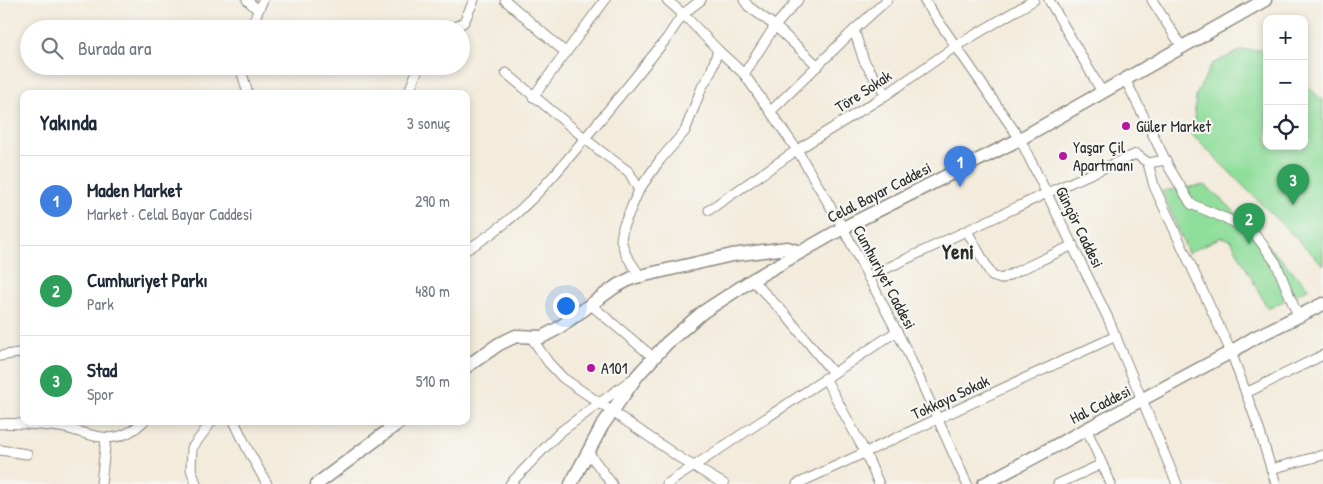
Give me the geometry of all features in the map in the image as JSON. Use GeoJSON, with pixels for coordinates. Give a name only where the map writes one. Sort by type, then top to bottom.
{"type":"FeatureCollection","features":[{"type":"Feature","properties":{"kind":"street"},"geometry":{"type":"LineString","coordinates":[[247,0],[258,10]]}},
{"type":"Feature","properties":{"kind":"street"},"geometry":{"type":"LineString","coordinates":[[254,20],[263,0]]}},
{"type":"Feature","properties":{"kind":"street"},"geometry":{"type":"LineString","coordinates":[[465,20],[474,0]]}},
{"type":"Feature","properties":{"kind":"street"},"geometry":{"type":"LineString","coordinates":[[505,0],[566,53]]}},
{"type":"Feature","properties":{"kind":"street"},"geometry":{"type":"LineString","coordinates":[[533,97],[605,0]]}},
{"type":"Feature","properties":{"kind":"street","name":"Cumhuriyet Caddesi"},"geometry":{"type":"LineString","coordinates":[[666,0],[683,14],[744,74],[797,150],[843,228],[897,331],[967,484]]}},
{"type":"Feature","properties":{"kind":"street"},"geometry":{"type":"LineString","coordinates":[[470,248],[523,209],[550,181],[668,38],[683,14],[700,0]]}},
{"type":"Feature","properties":{"kind":"street"},"geometry":{"type":"LineString","coordinates":[[744,0],[748,6],[776,26],[818,66]]}},
{"type":"Feature","properties":{"kind":"street"},"geometry":{"type":"LineString","coordinates":[[744,74],[776,26],[798,0]]}},
{"type":"Feature","properties":{"kind":"street"},"geometry":{"type":"LineString","coordinates":[[770,111],[887,0]]}},
{"type":"Feature","properties":{"kind":"street","name":"Güngör Caddesi"},"geometry":{"type":"LineString","coordinates":[[924,0],[1020,139],[1116,336],[1177,484]]}},
{"type":"Feature","properties":{"kind":"street","name":"Töre Sokak"},"geometry":{"type":"LineString","coordinates":[[709,210],[797,150],[886,96],[956,46],[1034,0]]}},
{"type":"Feature","properties":{"kind":"street"},"geometry":{"type":"LineString","coordinates":[[1049,0],[1102,92]]}},
{"type":"Feature","properties":{"kind":"street"},"geometry":{"type":"LineString","coordinates":[[1152,0],[1182,46]]}},
{"type":"Feature","properties":{"kind":"street","name":"Celal Bayar Caddesi"},"geometry":{"type":"LineString","coordinates":[[571,484],[588,452],[636,376],[668,343],[703,312],[752,280],[843,228],[1020,139],[1265,0]]}},
{"type":"Feature","properties":{"kind":"street"},"geometry":{"type":"LineString","coordinates":[[854,30],[864,62],[886,96]]}},
{"type":"Feature","properties":{"kind":"street"},"geometry":{"type":"LineString","coordinates":[[640,276],[626,254],[621,240],[623,227],[639,190],[684,131],[702,87],[711,72],[718,50]]}},
{"type":"Feature","properties":{"kind":"street"},"geometry":{"type":"LineString","coordinates":[[506,73],[533,97],[629,172],[639,190]]}},
{"type":"Feature","properties":{"kind":"street"},"geometry":{"type":"LineString","coordinates":[[243,75],[247,90]]}},
{"type":"Feature","properties":{"kind":"street"},"geometry":{"type":"LineString","coordinates":[[410,90],[415,75]]}},
{"type":"Feature","properties":{"kind":"street"},"geometry":{"type":"LineString","coordinates":[[1125,79],[1166,160],[1192,204],[1234,222],[1255,234],[1276,263],[1298,316]]}},
{"type":"Feature","properties":{"kind":"street"},"geometry":{"type":"LineString","coordinates":[[868,277],[1047,193],[1136,154],[1148,162],[1166,160]]}},
{"type":"Feature","properties":{"kind":"street"},"geometry":{"type":"LineString","coordinates":[[1148,162],[1154,186],[1231,352],[1276,484]]}},
{"type":"Feature","properties":{"kind":"street"},"geometry":{"type":"LineString","coordinates":[[967,231],[992,276],[1001,279],[1072,245]]}},
{"type":"Feature","properties":{"kind":"street"},"geometry":{"type":"LineString","coordinates":[[470,360],[516,336],[542,336],[557,329],[615,287],[632,278],[732,255],[786,248],[800,252]]}},
{"type":"Feature","properties":{"kind":"street"},"geometry":{"type":"LineString","coordinates":[[752,280],[785,314],[833,373]]}},
{"type":"Feature","properties":{"kind":"street","name":"Hal Caddesi"},"geometry":{"type":"LineString","coordinates":[[984,484],[1254,338],[1323,304]]}},
{"type":"Feature","properties":{"kind":"street"},"geometry":{"type":"LineString","coordinates":[[591,305],[654,358]]}},
{"type":"Feature","properties":{"kind":"street"},"geometry":{"type":"LineString","coordinates":[[667,484],[897,331]]}},
{"type":"Feature","properties":{"kind":"street","name":"Tokkaya Sokak"},"geometry":{"type":"LineString","coordinates":[[797,484],[1116,336]]}},
{"type":"Feature","properties":{"kind":"street"},"geometry":{"type":"LineString","coordinates":[[530,337],[548,362],[563,378],[724,484]]}},
{"type":"Feature","properties":{"kind":"street"},"geometry":{"type":"LineString","coordinates":[[0,356],[20,353]]}},
{"type":"Feature","properties":{"kind":"street"},"geometry":{"type":"LineString","coordinates":[[1246,393],[1323,355]]}},
{"type":"Feature","properties":{"kind":"street"},"geometry":{"type":"LineString","coordinates":[[510,484],[560,432],[636,376]]}},
{"type":"Feature","properties":{"kind":"street"},"geometry":{"type":"LineString","coordinates":[[825,378],[865,452],[878,484]]}},
{"type":"Feature","properties":{"kind":"street"},"geometry":{"type":"LineString","coordinates":[[0,424],[63,428],[100,438],[117,437],[134,430],[140,425]]}},
{"type":"Feature","properties":{"kind":"street"},"geometry":{"type":"LineString","coordinates":[[196,484],[191,470],[192,448],[209,425]]}},
{"type":"Feature","properties":{"kind":"street"},"geometry":{"type":"LineString","coordinates":[[236,425],[267,484]]}},
{"type":"Feature","properties":{"kind":"street"},"geometry":{"type":"LineString","coordinates":[[317,484],[396,425]]}},
{"type":"Feature","properties":{"kind":"street"},"geometry":{"type":"LineString","coordinates":[[1086,428],[1111,484]]}},
{"type":"Feature","properties":{"kind":"street"},"geometry":{"type":"LineString","coordinates":[[101,484],[106,438]]}},
{"type":"Feature","properties":{"kind":"street"},"geometry":{"type":"LineString","coordinates":[[0,450],[27,454]]}},
{"type":"Feature","properties":{"kind":"street"},"geometry":{"type":"LineString","coordinates":[[588,452],[612,484]]}},
{"type":"Feature","properties":{"kind":"street"},"geometry":{"type":"LineString","coordinates":[[1272,469],[1323,455]]}},
{"type":"Feature","properties":{"kind":"street"},"geometry":{"type":"LineString","coordinates":[[1058,484],[1102,464]]}},
{"type":"Feature","properties":{"kind":"green space"},"geometry":{"type":"Polygon","coordinates":[[[1242,50],[1263,50],[1263,150],[1308,150],[1308,87],[1323,101],[1323,265],[1188,131],[1194,119],[1196,95],[1212,64],[1242,50]]]}},
{"type":"Feature","properties":{"kind":"green space"},"geometry":{"type":"Polygon","coordinates":[[[1205,185],[1227,204],[1309,288],[1268,309],[1231,240],[1221,237],[1188,253],[1162,191],[1205,185]]]}},
{"type":"Feature","properties":{"kind":"place","name":"Güler Market"},"geometry":{"type":"Point","coordinates":[1126,126]}},
{"type":"Feature","properties":{"kind":"place","name":"Yaşar Çil Apartmanı"},"geometry":{"type":"Point","coordinates":[1063,156]}},
{"type":"Feature","properties":{"kind":"place","name":"Maden Market"},"geometry":{"type":"Point","coordinates":[960,187]}},
{"type":"Feature","properties":{"kind":"place","name":"Stad"},"geometry":{"type":"Point","coordinates":[1293,205]}},
{"type":"Feature","properties":{"kind":"place","name":"Cumhuriyet Parkı"},"geometry":{"type":"Point","coordinates":[1249,244]}},
{"type":"Feature","properties":{"kind":"place","name":"A101"},"geometry":{"type":"Point","coordinates":[591,368]}},
{"type":"Feature","properties":{"kind":"district","name":"Yeni"},"geometry":{"type":"Point","coordinates":[958,251]}}]}
